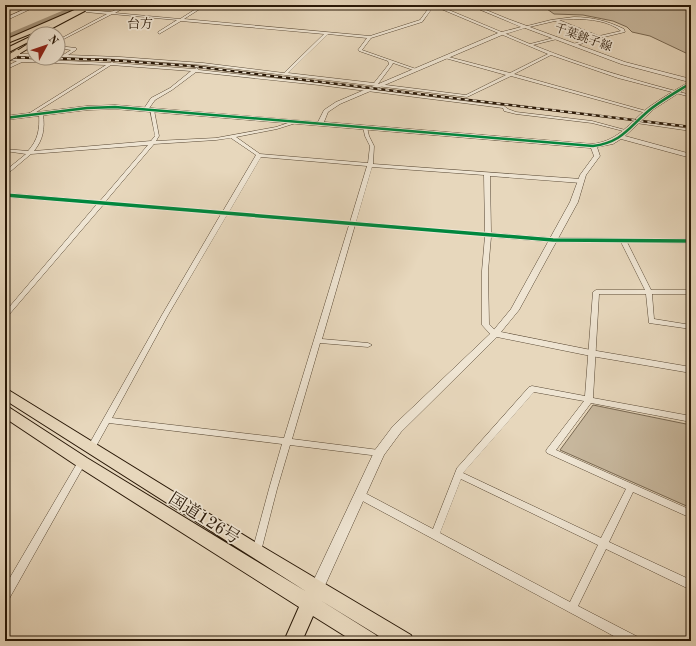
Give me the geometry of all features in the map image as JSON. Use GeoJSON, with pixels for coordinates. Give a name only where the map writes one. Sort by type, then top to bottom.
{"type":"FeatureCollection","features":[{"type":"Feature","properties":{"kind":"main road"},"geometry":{"type":"LineString","coordinates":[[5,42],[92,5]]}},
{"type":"Feature","properties":{"kind":"main road"},"geometry":{"type":"LineString","coordinates":[[52,26],[92,5]]}},
{"type":"Feature","properties":{"kind":"main road"},"geometry":{"type":"LineString","coordinates":[[55,26],[97,5]]}},
{"type":"Feature","properties":{"kind":"main road"},"geometry":{"type":"LineString","coordinates":[[58,26],[65,21]]}},
{"type":"Feature","properties":{"kind":"main road"},"geometry":{"type":"LineString","coordinates":[[5,52],[26,40]]}},
{"type":"Feature","properties":{"kind":"main road"},"geometry":{"type":"LineString","coordinates":[[7,60],[26,47]]}},
{"type":"Feature","properties":{"kind":"main road","name":"国道126号"},"geometry":{"type":"LineString","coordinates":[[5,394],[257,552],[369,641]]}},
{"type":"Feature","properties":{"kind":"main road","name":"国道126号"},"geometry":{"type":"LineString","coordinates":[[5,411],[82,462],[313,596],[404,641]]}},
{"type":"Feature","properties":{"kind":"main road"},"geometry":{"type":"LineString","coordinates":[[293,641],[313,596]]}},
{"type":"Feature","properties":{"kind":"street"},"geometry":{"type":"LineString","coordinates":[[22,5],[36,6]]}},
{"type":"Feature","properties":{"kind":"street"},"geometry":{"type":"LineString","coordinates":[[66,38],[126,5]]}},
{"type":"Feature","properties":{"kind":"street"},"geometry":{"type":"LineString","coordinates":[[159,33],[204,5]]}},
{"type":"Feature","properties":{"kind":"street"},"geometry":{"type":"LineString","coordinates":[[86,11],[370,37],[421,21],[434,5],[500,34],[551,54],[620,77],[691,96]]}},
{"type":"Feature","properties":{"kind":"street","name":"千葉銚子線"},"geometry":{"type":"LineString","coordinates":[[471,5],[525,27],[624,63],[691,82]]}},
{"type":"Feature","properties":{"kind":"street"},"geometry":{"type":"LineString","coordinates":[[5,20],[36,6]]}},
{"type":"Feature","properties":{"kind":"street"},"geometry":{"type":"LineString","coordinates":[[320,124],[326,112],[331,107],[376,86],[500,34],[567,17],[584,17],[599,20],[623,30],[623,32],[574,44]]}},
{"type":"Feature","properties":{"kind":"street"},"geometry":{"type":"LineString","coordinates":[[554,20],[599,37]]}},
{"type":"Feature","properties":{"kind":"street"},"geometry":{"type":"LineString","coordinates":[[286,74],[327,33]]}},
{"type":"Feature","properties":{"kind":"street"},"geometry":{"type":"LineString","coordinates":[[370,37],[360,50],[417,70]]}},
{"type":"Feature","properties":{"kind":"street"},"geometry":{"type":"LineString","coordinates":[[529,45],[556,38]]}},
{"type":"Feature","properties":{"kind":"street"},"geometry":{"type":"LineString","coordinates":[[66,48],[75,49],[66,54]]}},
{"type":"Feature","properties":{"kind":"street"},"geometry":{"type":"LineString","coordinates":[[5,52],[26,54]]}},
{"type":"Feature","properties":{"kind":"street"},"geometry":{"type":"LineString","coordinates":[[66,56],[127,58],[203,64],[467,96],[551,54]]}},
{"type":"Feature","properties":{"kind":"street"},"geometry":{"type":"LineString","coordinates":[[446,57],[648,112]]}},
{"type":"Feature","properties":{"kind":"street"},"geometry":{"type":"LineString","coordinates":[[5,69],[26,58]]}},
{"type":"Feature","properties":{"kind":"street"},"geometry":{"type":"LineString","coordinates":[[7,60],[112,63],[196,70],[504,107],[506,110],[516,113],[592,122],[627,131]]}},
{"type":"Feature","properties":{"kind":"street"},"geometry":{"type":"LineString","coordinates":[[376,86],[391,64],[390,60]]}},
{"type":"Feature","properties":{"kind":"street"},"geometry":{"type":"LineString","coordinates":[[30,115],[112,63]]}},
{"type":"Feature","properties":{"kind":"street"},"geometry":{"type":"LineString","coordinates":[[5,316],[153,142],[157,136],[149,110],[153,99],[167,92],[203,64]]}},
{"type":"Feature","properties":{"kind":"street"},"geometry":{"type":"LineString","coordinates":[[5,118],[97,107],[593,146],[609,144],[621,137],[648,112],[691,82]]}},
{"type":"Feature","properties":{"kind":"street"},"geometry":{"type":"LineString","coordinates":[[5,174],[37,145],[41,136],[41,114]]}},
{"type":"Feature","properties":{"kind":"street"},"geometry":{"type":"LineString","coordinates":[[5,150],[30,152],[153,142],[216,139],[277,128],[294,122]]}},
{"type":"Feature","properties":{"kind":"street"},"geometry":{"type":"LineString","coordinates":[[636,122],[691,130]]}},
{"type":"Feature","properties":{"kind":"street"},"geometry":{"type":"LineString","coordinates":[[257,552],[272,489],[288,442],[370,165],[372,146],[365,128]]}},
{"type":"Feature","properties":{"kind":"street"},"geometry":{"type":"LineString","coordinates":[[232,136],[259,155],[581,181]]}},
{"type":"Feature","properties":{"kind":"street"},"geometry":{"type":"LineString","coordinates":[[621,137],[691,157]]}},
{"type":"Feature","properties":{"kind":"street"},"geometry":{"type":"LineString","coordinates":[[313,596],[379,453],[397,429],[495,334],[515,310],[574,202],[581,181],[597,156],[593,146]]}},
{"type":"Feature","properties":{"kind":"street"},"geometry":{"type":"LineString","coordinates":[[91,448],[165,315],[259,155]]}},
{"type":"Feature","properties":{"kind":"street"},"geometry":{"type":"LineString","coordinates":[[487,174],[488,234],[485,271],[486,325],[495,334],[591,353],[691,370]]}},
{"type":"Feature","properties":{"kind":"street"},"geometry":{"type":"LineString","coordinates":[[5,195],[553,240],[691,241]]}},
{"type":"Feature","properties":{"kind":"street"},"geometry":{"type":"LineString","coordinates":[[623,241],[649,292],[651,321],[691,327]]}},
{"type":"Feature","properties":{"kind":"street"},"geometry":{"type":"LineString","coordinates":[[691,292],[596,292],[589,400],[550,451],[691,514]]}},
{"type":"Feature","properties":{"kind":"street"},"geometry":{"type":"LineString","coordinates":[[318,341],[368,345]]}},
{"type":"Feature","properties":{"kind":"street"},"geometry":{"type":"LineString","coordinates":[[436,535],[460,470],[532,390],[691,419]]}},
{"type":"Feature","properties":{"kind":"street"},"geometry":{"type":"LineString","coordinates":[[107,420],[379,453]]}},
{"type":"Feature","properties":{"kind":"street"},"geometry":{"type":"LineString","coordinates":[[5,596],[82,462]]}},
{"type":"Feature","properties":{"kind":"street"},"geometry":{"type":"LineString","coordinates":[[458,474],[691,585]]}},
{"type":"Feature","properties":{"kind":"street"},"geometry":{"type":"LineString","coordinates":[[572,608],[630,487]]}},
{"type":"Feature","properties":{"kind":"street"},"geometry":{"type":"LineString","coordinates":[[360,495],[634,641]]}},
{"type":"Feature","properties":{"kind":"shaded area"},"geometry":{"type":"Polygon","coordinates":[[[534,5],[691,5],[691,59],[688,54],[650,36],[632,32],[627,27],[613,21],[583,15],[554,14],[547,9],[534,5]]]}},
{"type":"Feature","properties":{"kind":"shaded area"},"geometry":{"type":"Polygon","coordinates":[[[593,405],[691,425],[691,508],[560,450],[593,405]]]}},
{"type":"Feature","properties":{"kind":"waterway"},"geometry":{"type":"LineString","coordinates":[[5,38],[82,5]]}},
{"type":"Feature","properties":{"kind":"railway"},"geometry":{"type":"LineString","coordinates":[[5,57],[26,58]]}},
{"type":"Feature","properties":{"kind":"railway"},"geometry":{"type":"LineString","coordinates":[[66,59],[109,60],[191,66],[691,127]]}},
{"type":"Feature","properties":{"kind":"cycle path"},"geometry":{"type":"LineString","coordinates":[[5,118],[87,108],[115,107],[593,146],[603,145],[618,139],[652,108],[691,83]]}},
{"type":"Feature","properties":{"kind":"cycle path"},"geometry":{"type":"LineString","coordinates":[[5,195],[553,240],[691,241]]}},
{"type":"Feature","properties":{"kind":"district","name":"台方"},"geometry":{"type":"Point","coordinates":[140,24]}}]}
